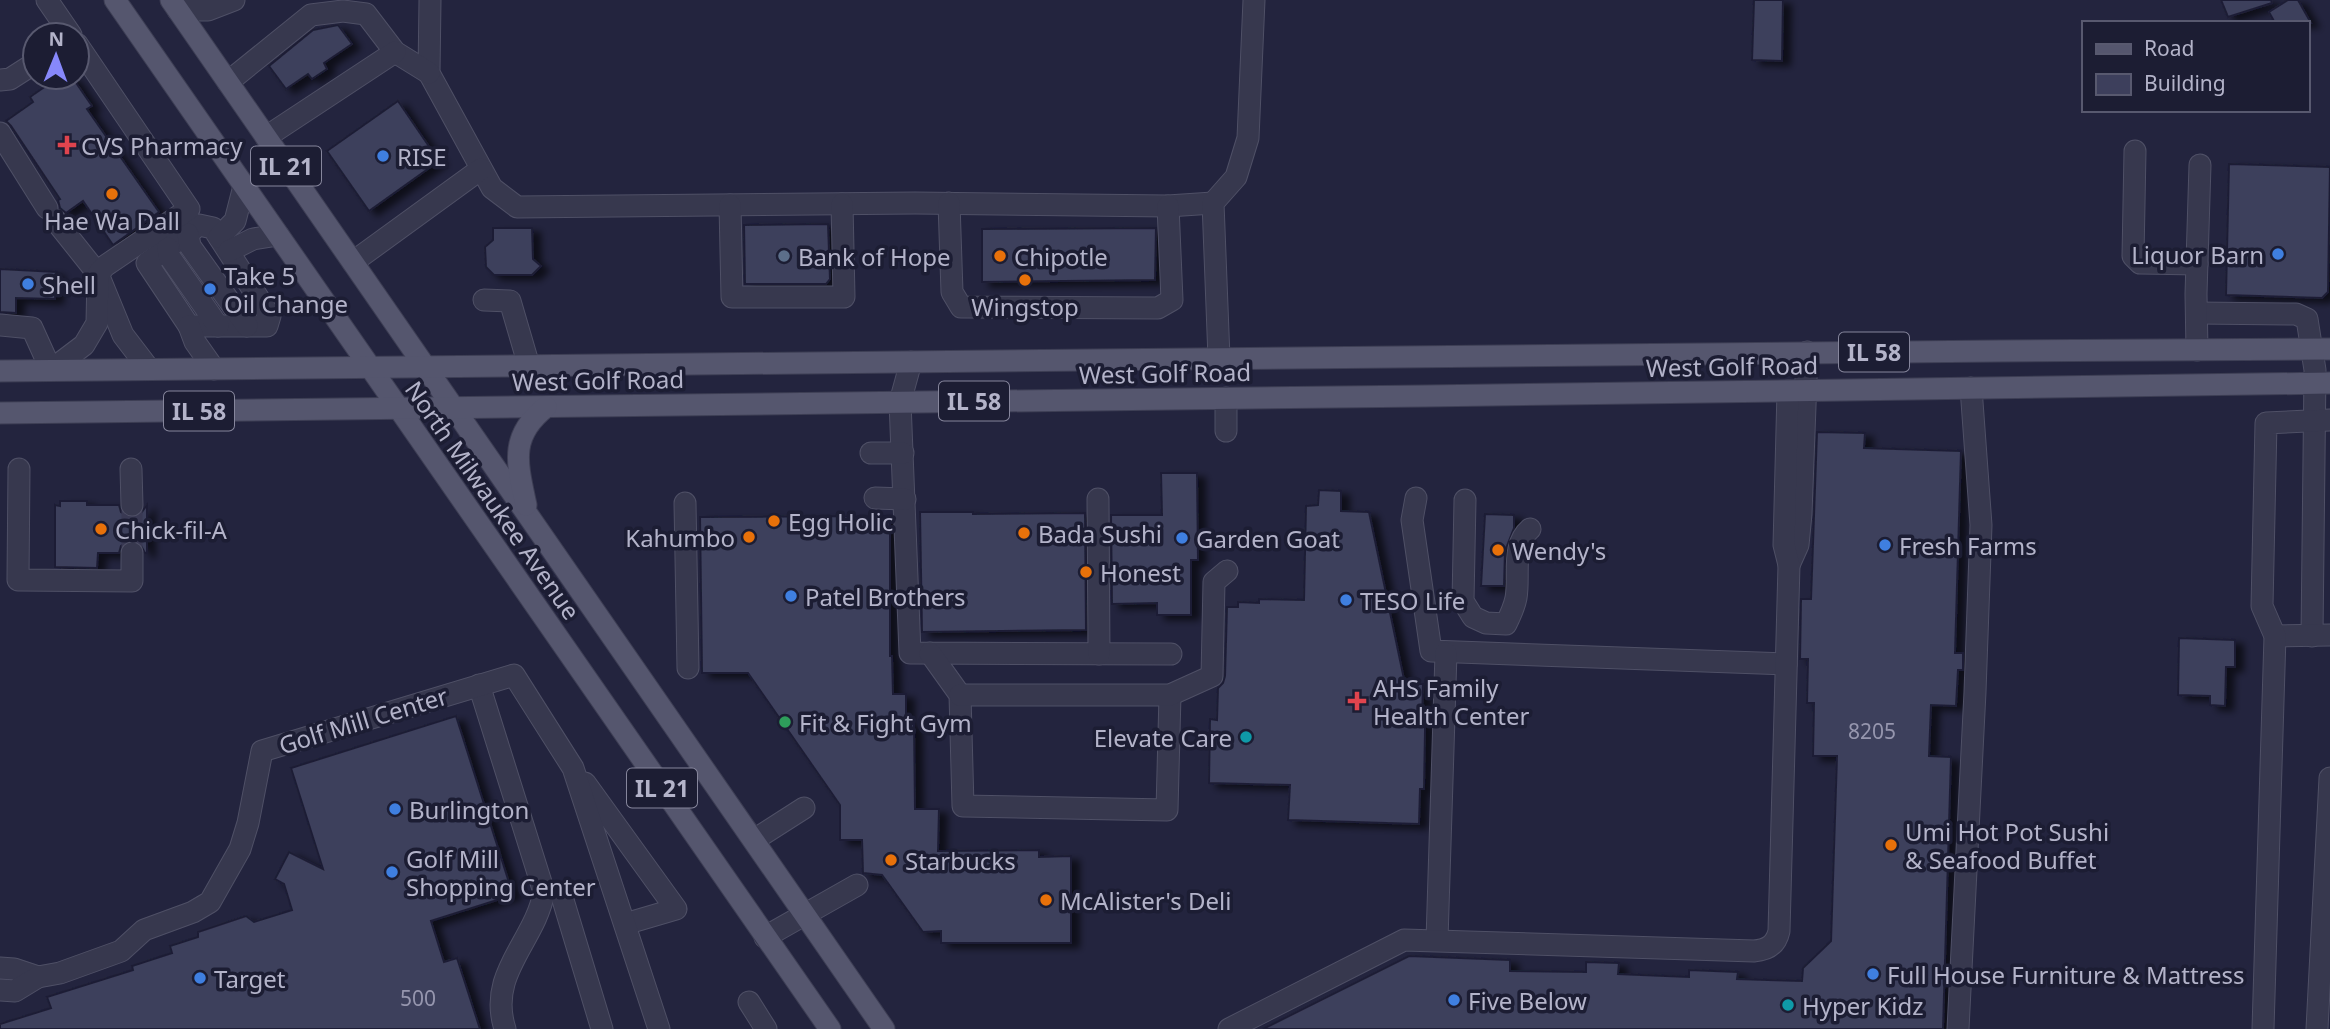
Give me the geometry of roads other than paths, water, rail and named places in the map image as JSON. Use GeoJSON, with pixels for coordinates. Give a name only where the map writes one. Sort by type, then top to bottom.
{"type":"FeatureCollection","features":[{"type":"Feature","properties":{"kind":"main road","name":"North Milwaukee Avenue"},"geometry":{"type":"LineString","coordinates":[[116,0],[830,1029]]}},
{"type":"Feature","properties":{"kind":"main road","name":"North Milwaukee Avenue"},"geometry":{"type":"LineString","coordinates":[[178,3],[228,82],[884,1029]]}},
{"type":"Feature","properties":{"kind":"main road","name":"West Golf Road"},"geometry":{"type":"LineString","coordinates":[[0,371],[2321,349]]}},
{"type":"Feature","properties":{"kind":"main road","name":"West Golf Road"},"geometry":{"type":"LineString","coordinates":[[0,413],[2323,383]]}},
{"type":"Feature","properties":{"kind":"main road"},"geometry":{"type":"LineString","coordinates":[[528,514],[518,446],[529,422],[546,407]]}},
{"type":"Feature","properties":{"kind":"street"},"geometry":{"type":"LineString","coordinates":[[47,0],[61,21]]}},
{"type":"Feature","properties":{"kind":"street"},"geometry":{"type":"LineString","coordinates":[[178,3],[208,10],[234,0]]}},
{"type":"Feature","properties":{"kind":"street"},"geometry":{"type":"LineString","coordinates":[[429,73],[430,0]]}},
{"type":"Feature","properties":{"kind":"street"},"geometry":{"type":"LineString","coordinates":[[1219,358],[1213,203],[1236,177],[1248,138],[1254,0]]}},
{"type":"Feature","properties":{"kind":"street"},"geometry":{"type":"LineString","coordinates":[[228,82],[311,15],[343,11],[366,14],[396,52],[429,73],[492,188],[517,207],[949,203],[1168,206],[1213,203]]}},
{"type":"Feature","properties":{"kind":"street"},"geometry":{"type":"LineString","coordinates":[[266,137],[396,52]]}},
{"type":"Feature","properties":{"kind":"street"},"geometry":{"type":"LineString","coordinates":[[0,325],[32,328],[51,370],[84,345],[97,323],[98,274],[105,265],[189,208],[91,64]]}},
{"type":"Feature","properties":{"kind":"street"},"geometry":{"type":"LineString","coordinates":[[0,79],[10,79],[21,72]]}},
{"type":"Feature","properties":{"kind":"street"},"geometry":{"type":"LineString","coordinates":[[0,133],[51,214],[98,274],[123,334],[149,369]]}},
{"type":"Feature","properties":{"kind":"street"},"geometry":{"type":"LineString","coordinates":[[2135,151],[2133,256],[2140,262],[2197,264]]}},
{"type":"Feature","properties":{"kind":"street"},"geometry":{"type":"LineString","coordinates":[[2197,350],[2200,165]]}},
{"type":"Feature","properties":{"kind":"street"},"geometry":{"type":"LineString","coordinates":[[353,262],[481,169]]}},
{"type":"Feature","properties":{"kind":"street"},"geometry":{"type":"LineString","coordinates":[[224,244],[235,221],[244,186]]}},
{"type":"Feature","properties":{"kind":"street"},"geometry":{"type":"LineString","coordinates":[[949,203],[952,292],[961,307],[1158,308],[1172,300],[1168,206]]}},
{"type":"Feature","properties":{"kind":"street"},"geometry":{"type":"LineString","coordinates":[[730,205],[732,297],[844,297],[842,204]]}},
{"type":"Feature","properties":{"kind":"street"},"geometry":{"type":"LineString","coordinates":[[189,326],[267,326],[270,316],[213,228],[199,225],[147,263],[214,369]]}},
{"type":"Feature","properties":{"kind":"street"},"geometry":{"type":"LineString","coordinates":[[224,244],[278,235]]}},
{"type":"Feature","properties":{"kind":"street"},"geometry":{"type":"LineString","coordinates":[[178,241],[190,246],[232,326]]}},
{"type":"Feature","properties":{"kind":"street"},"geometry":{"type":"LineString","coordinates":[[484,300],[510,301],[529,366]]}},
{"type":"Feature","properties":{"kind":"street"},"geometry":{"type":"LineString","coordinates":[[2197,313],[2296,314],[2307,319],[2321,349],[2321,636],[2275,636]]}},
{"type":"Feature","properties":{"kind":"street"},"geometry":{"type":"LineString","coordinates":[[1229,1029],[1398,941],[1437,940],[1751,951],[1772,946],[1779,931],[1789,565],[1784,545],[1797,391],[1807,352]]}},
{"type":"Feature","properties":{"kind":"street"},"geometry":{"type":"LineString","coordinates":[[885,362],[900,402],[910,653],[1171,654]]}},
{"type":"Feature","properties":{"kind":"street"},"geometry":{"type":"LineString","coordinates":[[900,402],[911,362]]}},
{"type":"Feature","properties":{"kind":"street"},"geometry":{"type":"LineString","coordinates":[[1958,1029],[1975,692],[1980,525],[1971,388]]}},
{"type":"Feature","properties":{"kind":"street"},"geometry":{"type":"LineString","coordinates":[[1226,398],[1226,431]]}},
{"type":"Feature","properties":{"kind":"street"},"geometry":{"type":"LineString","coordinates":[[2263,1029],[2275,636],[2262,606],[2266,423],[2322,421]]}},
{"type":"Feature","properties":{"kind":"street"},"geometry":{"type":"LineString","coordinates":[[870,453],[903,453]]}},
{"type":"Feature","properties":{"kind":"street"},"geometry":{"type":"LineString","coordinates":[[19,469],[18,580],[132,581],[132,553]]}},
{"type":"Feature","properties":{"kind":"street"},"geometry":{"type":"LineString","coordinates":[[131,469],[132,505]]}},
{"type":"Feature","properties":{"kind":"street"},"geometry":{"type":"LineString","coordinates":[[876,498],[905,499]]}},
{"type":"Feature","properties":{"kind":"street"},"geometry":{"type":"LineString","coordinates":[[1416,498],[1412,520],[1431,651],[1786,664]]}},
{"type":"Feature","properties":{"kind":"street"},"geometry":{"type":"LineString","coordinates":[[1098,499],[1099,654]]}},
{"type":"Feature","properties":{"kind":"street"},"geometry":{"type":"LineString","coordinates":[[1465,500],[1463,600],[1473,617],[1486,623],[1506,624],[1514,608],[1520,541],[1530,529]]}},
{"type":"Feature","properties":{"kind":"street"},"geometry":{"type":"LineString","coordinates":[[685,503],[688,668]]}},
{"type":"Feature","properties":{"kind":"street"},"geometry":{"type":"LineString","coordinates":[[960,695],[1170,695],[1212,677],[1214,582],[1227,570]]}},
{"type":"Feature","properties":{"kind":"street"},"geometry":{"type":"LineString","coordinates":[[930,653],[960,695],[963,806],[1167,810],[1170,695]]}},
{"type":"Feature","properties":{"kind":"street"},"geometry":{"type":"LineString","coordinates":[[1437,940],[1446,653]]}},
{"type":"Feature","properties":{"kind":"street","name":"Golf Mill Center"},"geometry":{"type":"LineString","coordinates":[[0,990],[15,990],[38,977],[121,951],[144,930],[193,912],[210,902],[240,849],[262,751],[514,675],[573,768],[659,1029]]}},
{"type":"Feature","properties":{"kind":"street","name":"Golf Mill Center"},"geometry":{"type":"LineString","coordinates":[[479,685],[544,892],[538,912],[504,982],[501,1005],[505,1029]]}},
{"type":"Feature","properties":{"kind":"street"},"geometry":{"type":"LineString","coordinates":[[573,768],[677,908],[625,924]]}},
{"type":"Feature","properties":{"kind":"street"},"geometry":{"type":"LineString","coordinates":[[2317,1029],[2330,778]]}},
{"type":"Feature","properties":{"kind":"street"},"geometry":{"type":"LineString","coordinates":[[754,840],[804,808]]}},
{"type":"Feature","properties":{"kind":"street"},"geometry":{"type":"LineString","coordinates":[[765,937],[856,886]]}},
{"type":"Feature","properties":{"kind":"street"},"geometry":{"type":"LineString","coordinates":[[563,900],[602,1029]]}},
{"type":"Feature","properties":{"kind":"street","name":"Golf Mill Center"},"geometry":{"type":"LineString","coordinates":[[0,968],[14,969],[38,977]]}},
{"type":"Feature","properties":{"kind":"street"},"geometry":{"type":"LineString","coordinates":[[749,1002],[766,1029]]}},
{"type":"Feature","properties":{"kind":"tunnel"},"geometry":{"type":"LineString","coordinates":[[132,505],[132,553]]}},
{"type":"Feature","properties":{"kind":"place","name":"CVS Pharmacy"},"geometry":{"type":"Point","coordinates":[67,145]}},
{"type":"Feature","properties":{"kind":"place","name":"RISE"},"geometry":{"type":"Point","coordinates":[383,156]}},
{"type":"Feature","properties":{"kind":"place","name":"Hae Wa Dall"},"geometry":{"type":"Point","coordinates":[112,194]}},
{"type":"Feature","properties":{"kind":"place","name":"Liquor Barn"},"geometry":{"type":"Point","coordinates":[2278,254]}},
{"type":"Feature","properties":{"kind":"place","name":"Bank of Hope"},"geometry":{"type":"Point","coordinates":[784,256]}},
{"type":"Feature","properties":{"kind":"place","name":"Chipotle"},"geometry":{"type":"Point","coordinates":[1000,256]}},
{"type":"Feature","properties":{"kind":"place","name":"Wingstop"},"geometry":{"type":"Point","coordinates":[1025,280]}},
{"type":"Feature","properties":{"kind":"place","name":"Shell"},"geometry":{"type":"Point","coordinates":[28,284]}},
{"type":"Feature","properties":{"kind":"place","name":"Take 5 Oil Change"},"geometry":{"type":"Point","coordinates":[210,289]}},
{"type":"Feature","properties":{"kind":"place","name":"Egg Holic"},"geometry":{"type":"Point","coordinates":[774,521]}},
{"type":"Feature","properties":{"kind":"place","name":"Chick-fil-A"},"geometry":{"type":"Point","coordinates":[101,529]}},
{"type":"Feature","properties":{"kind":"place","name":"Bada Sushi"},"geometry":{"type":"Point","coordinates":[1024,533]}},
{"type":"Feature","properties":{"kind":"place","name":"Kahumbo"},"geometry":{"type":"Point","coordinates":[749,537]}},
{"type":"Feature","properties":{"kind":"place","name":"Garden Goat"},"geometry":{"type":"Point","coordinates":[1182,538]}},
{"type":"Feature","properties":{"kind":"place","name":"Fresh Farms"},"geometry":{"type":"Point","coordinates":[1885,545]}},
{"type":"Feature","properties":{"kind":"place","name":"Wendy's"},"geometry":{"type":"Point","coordinates":[1498,550]}},
{"type":"Feature","properties":{"kind":"place","name":"Honest"},"geometry":{"type":"Point","coordinates":[1086,572]}},
{"type":"Feature","properties":{"kind":"place","name":"Patel Brothers"},"geometry":{"type":"Point","coordinates":[791,596]}},
{"type":"Feature","properties":{"kind":"place","name":"TESO Life"},"geometry":{"type":"Point","coordinates":[1346,600]}},
{"type":"Feature","properties":{"kind":"place","name":"AHS Family Health Center"},"geometry":{"type":"Point","coordinates":[1357,701]}},
{"type":"Feature","properties":{"kind":"place","name":"Fit & Fight Gym"},"geometry":{"type":"Point","coordinates":[785,722]}},
{"type":"Feature","properties":{"kind":"place","name":"Elevate Care"},"geometry":{"type":"Point","coordinates":[1246,737]}},
{"type":"Feature","properties":{"kind":"place","name":"Burlington"},"geometry":{"type":"Point","coordinates":[395,809]}},
{"type":"Feature","properties":{"kind":"place","name":"Umi Hot Pot Sushi & Seafood Buffet"},"geometry":{"type":"Point","coordinates":[1891,845]}},
{"type":"Feature","properties":{"kind":"place","name":"Starbucks"},"geometry":{"type":"Point","coordinates":[891,860]}},
{"type":"Feature","properties":{"kind":"place","name":"Golf Mill Shopping Center"},"geometry":{"type":"Point","coordinates":[392,872]}},
{"type":"Feature","properties":{"kind":"place","name":"McAlister's Deli"},"geometry":{"type":"Point","coordinates":[1046,900]}},
{"type":"Feature","properties":{"kind":"place","name":"Full House Furniture & Mattress"},"geometry":{"type":"Point","coordinates":[1873,974]}},
{"type":"Feature","properties":{"kind":"place","name":"Target"},"geometry":{"type":"Point","coordinates":[200,978]}},
{"type":"Feature","properties":{"kind":"place","name":"Five Below"},"geometry":{"type":"Point","coordinates":[1454,1000]}},
{"type":"Feature","properties":{"kind":"place","name":"Hyper Kidz"},"geometry":{"type":"Point","coordinates":[1788,1005]}}]}
